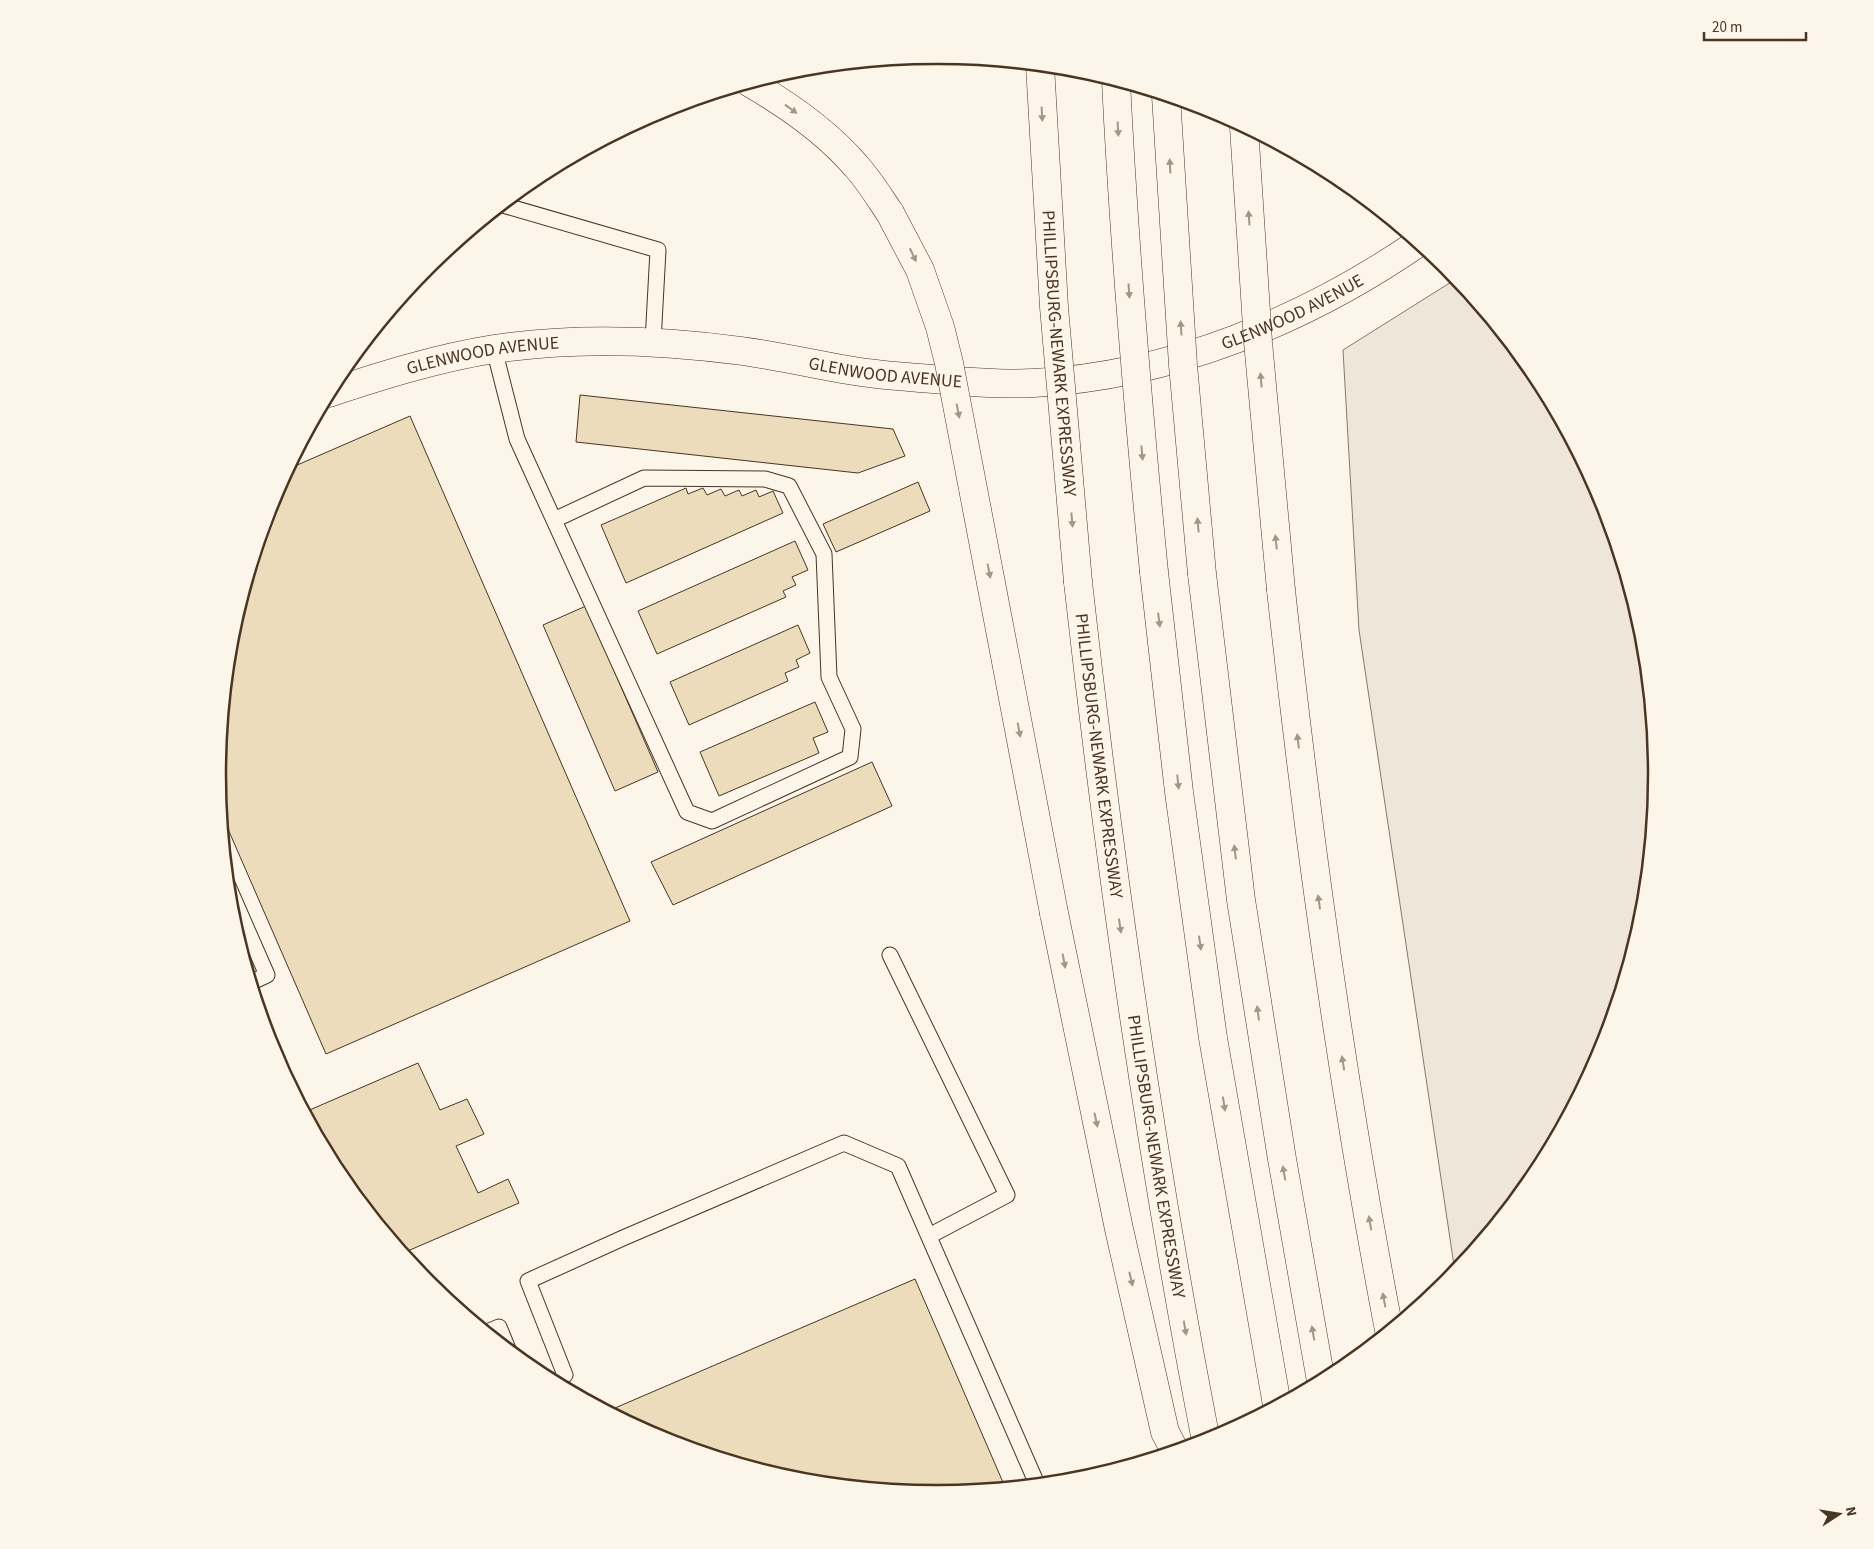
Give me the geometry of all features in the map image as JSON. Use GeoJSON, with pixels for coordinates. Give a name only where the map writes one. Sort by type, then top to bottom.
{"type":"FeatureCollection","features":[{"type":"Feature","properties":{"kind":"main road","name":"PHILLIPSBURG-NEWARK EXPRESSWAY"},"geometry":{"type":"LineString","coordinates":[[1040,72],[1054,307],[1078,582],[1103,799],[1131,1003],[1171,1254],[1204,1433]]}},
{"type":"Feature","properties":{"kind":"main road"},"geometry":{"type":"LineString","coordinates":[[756,87],[796,113],[836,145],[856,166],[890,213],[920,270],[940,327],[949,363],[1054,913],[1121,1238],[1165,1432],[1172,1445]]}},
{"type":"Feature","properties":{"kind":"main road"},"geometry":{"type":"LineString","coordinates":[[1116,87],[1128,284],[1154,572],[1179,792],[1213,1038],[1275,1399]]}},
{"type":"Feature","properties":{"kind":"main road"},"geometry":{"type":"LineString","coordinates":[[1166,102],[1182,355],[1202,574],[1241,900],[1280,1150],[1320,1373]]}},
{"type":"Feature","properties":{"kind":"main road"},"geometry":{"type":"LineString","coordinates":[[1244,134],[1258,352],[1295,715],[1325,945],[1345,1076],[1388,1324]]}},
{"type":"Feature","properties":{"kind":"main road","name":"GLENWOOD AVENUE"},"geometry":{"type":"LineString","coordinates":[[341,389],[423,364],[494,349],[562,343],[653,342],[683,344],[896,376],[991,383],[1032,384],[1074,380],[1114,374],[1157,364],[1237,339],[1277,323],[1346,288],[1413,246]]}},
{"type":"Feature","properties":{"kind":"lane"},"geometry":{"type":"LineString","coordinates":[[510,207],[658,250],[653,342]]}},
{"type":"Feature","properties":{"kind":"lane"},"geometry":{"type":"LineString","coordinates":[[494,349],[517,439],[687,812],[712,821],[850,757],[853,729],[829,677],[824,554],[789,486],[765,479],[644,478],[554,520]]}},
{"type":"Feature","properties":{"kind":"lane"},"geometry":{"type":"LineString","coordinates":[[240,914],[267,975],[257,980]]}},
{"type":"Feature","properties":{"kind":"lane"},"geometry":{"type":"LineString","coordinates":[[890,955],[1007,1195],[929,1236]]}},
{"type":"Feature","properties":{"kind":"lane"},"geometry":{"type":"LineString","coordinates":[[562,1378],[565,1375],[528,1281],[844,1143],[898,1166],[1035,1478]]}},
{"type":"Feature","properties":{"kind":"lane"},"geometry":{"type":"LineString","coordinates":[[493,1329],[498,1326],[503,1337]]}},
{"type":"Feature","properties":{"kind":"shaded area"},"geometry":{"type":"Polygon","coordinates":[[[1450,283],[1471,306],[1501,342],[1553,419],[1594,503],[1624,591],[1642,682],[1648,774],[1642,867],[1624,958],[1610,1003],[1594,1046],[1553,1130],[1501,1207],[1454,1262],[1359,630],[1343,350],[1450,283]]]}},
{"type":"Feature","properties":{"kind":"building"},"geometry":{"type":"Polygon","coordinates":[[[580,395],[893,429],[905,456],[858,473],[576,442],[580,395]]]}},
{"type":"Feature","properties":{"kind":"building"},"geometry":{"type":"Polygon","coordinates":[[[410,416],[630,921],[326,1054],[229,831],[228,821],[226,774],[228,728],[232,682],[240,636],[250,591],[264,546],[280,503],[298,465],[410,416]]]}},
{"type":"Feature","properties":{"kind":"building"},"geometry":{"type":"Polygon","coordinates":[[[918,482],[930,511],[836,552],[823,524],[918,482]]]}},
{"type":"Feature","properties":{"kind":"building"},"geometry":{"type":"Polygon","coordinates":[[[686,488],[688,494],[703,488],[707,495],[721,489],[725,496],[739,490],[742,496],[756,490],[759,497],[773,491],[783,513],[626,583],[601,525],[686,488]]]}},
{"type":"Feature","properties":{"kind":"building"},"geometry":{"type":"Polygon","coordinates":[[[795,541],[808,570],[792,577],[796,585],[783,591],[786,597],[657,654],[638,611],[795,541]]]}},
{"type":"Feature","properties":{"kind":"building"},"geometry":{"type":"Polygon","coordinates":[[[586,606],[658,772],[615,791],[543,625],[586,606]]]}},
{"type":"Feature","properties":{"kind":"building"},"geometry":{"type":"Polygon","coordinates":[[[798,625],[810,653],[796,660],[799,667],[785,673],[788,681],[689,725],[670,682],[798,625]]]}},
{"type":"Feature","properties":{"kind":"building"},"geometry":{"type":"Polygon","coordinates":[[[815,702],[828,732],[813,738],[819,753],[719,796],[700,752],[815,702]]]}},
{"type":"Feature","properties":{"kind":"building"},"geometry":{"type":"Polygon","coordinates":[[[872,762],[892,806],[673,905],[651,862],[872,762]]]}},
{"type":"Feature","properties":{"kind":"building"},"geometry":{"type":"Polygon","coordinates":[[[418,1063],[440,1110],[467,1099],[484,1134],[456,1146],[478,1193],[508,1179],[519,1203],[410,1250],[373,1207],[346,1169],[311,1110],[418,1063]]]}},
{"type":"Feature","properties":{"kind":"building"},"geometry":{"type":"Polygon","coordinates":[[[915,1279],[1003,1482],[937,1485],[891,1484],[798,1472],[709,1448],[665,1431],[615,1408],[915,1279]]]}}]}
